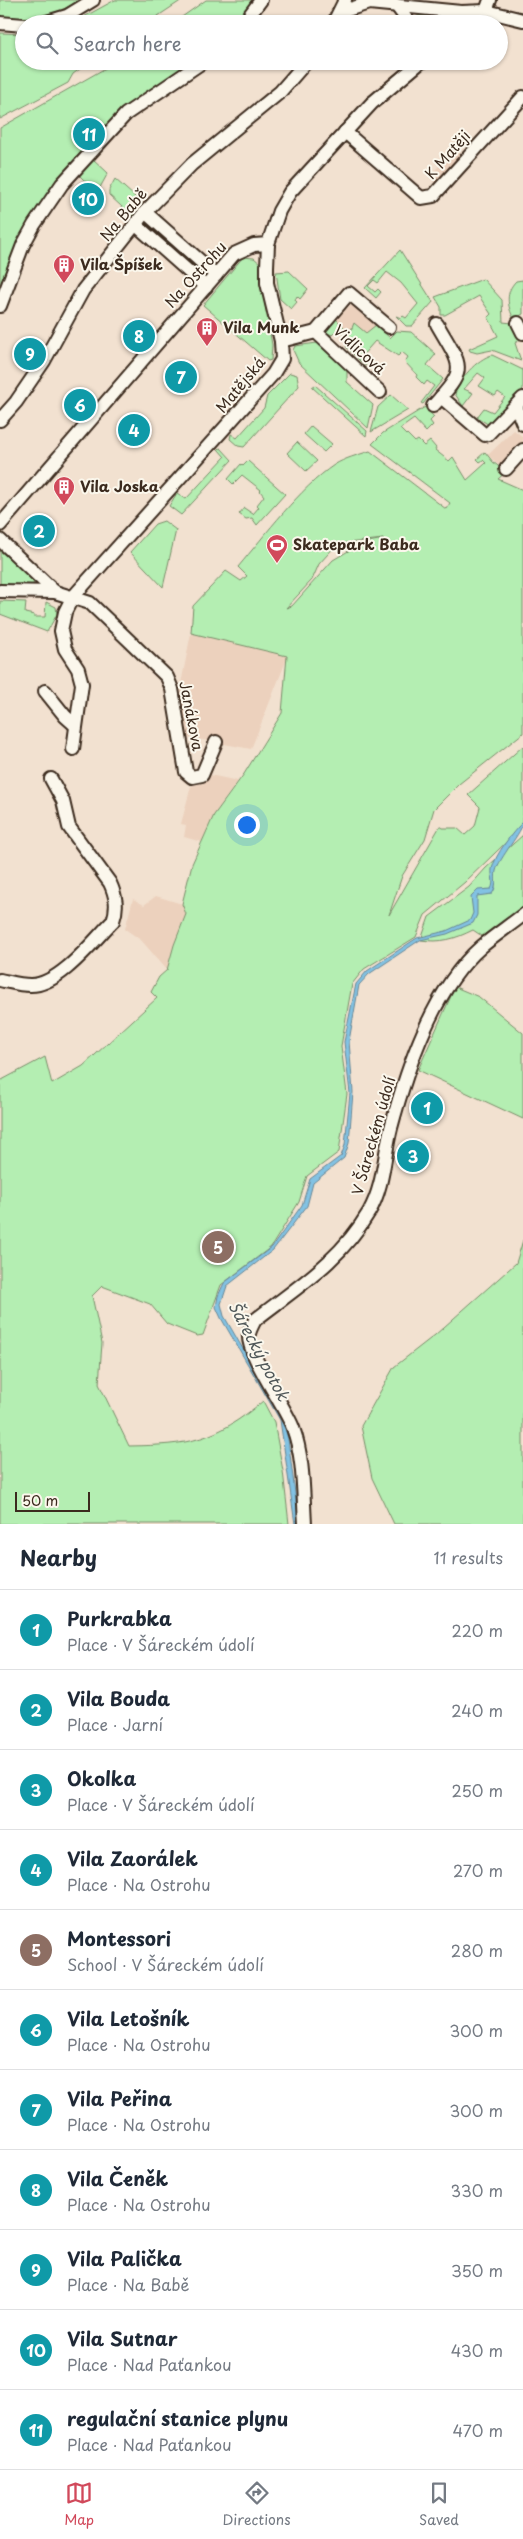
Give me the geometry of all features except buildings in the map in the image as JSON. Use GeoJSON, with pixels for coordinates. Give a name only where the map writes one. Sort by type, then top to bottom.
{"type":"FeatureCollection","features":[{"type":"Feature","properties":{"kind":"street"},"geometry":{"type":"LineString","coordinates":[[69,15],[93,0]]}},
{"type":"Feature","properties":{"kind":"street"},"geometry":{"type":"LineString","coordinates":[[249,15],[261,0]]}},
{"type":"Feature","properties":{"kind":"street"},"geometry":{"type":"LineString","coordinates":[[343,6],[368,2],[461,12],[488,6],[523,20]]}},
{"type":"Feature","properties":{"kind":"street"},"geometry":{"type":"LineString","coordinates":[[396,5],[403,15]]}},
{"type":"Feature","properties":{"kind":"street"},"geometry":{"type":"LineString","coordinates":[[0,23],[15,24]]}},
{"type":"Feature","properties":{"kind":"street"},"geometry":{"type":"LineString","coordinates":[[0,306],[23,244],[62,184],[126,114],[191,70]]}},
{"type":"Feature","properties":{"kind":"street","name":"Na Babě"},"geometry":{"type":"LineString","coordinates":[[0,420],[16,402],[44,362],[83,290],[145,212],[192,164],[280,92],[299,70]]}},
{"type":"Feature","properties":{"kind":"street","name":"Matějská"},"geometry":{"type":"LineString","coordinates":[[73,749],[82,684],[78,669],[65,649],[61,631],[65,612],[72,598],[273,374],[282,360],[281,341],[267,283],[268,244],[274,223],[290,192],[372,102],[409,70]]}},
{"type":"Feature","properties":{"kind":"street","name":"K Matěji"},"geometry":{"type":"LineString","coordinates":[[345,132],[421,198],[427,198],[433,196],[523,97]]}},
{"type":"Feature","properties":{"kind":"street"},"geometry":{"type":"LineString","coordinates":[[145,212],[216,275]]}},
{"type":"Feature","properties":{"kind":"street"},"geometry":{"type":"LineString","coordinates":[[135,224],[206,287]]}},
{"type":"Feature","properties":{"kind":"street","name":"Na Ostrohu"},"geometry":{"type":"LineString","coordinates":[[0,525],[238,251],[254,245],[268,244]]}},
{"type":"Feature","properties":{"kind":"street","name":"Vidlicová"},"geometry":{"type":"LineString","coordinates":[[281,341],[316,332],[349,293],[389,327]]}},
{"type":"Feature","properties":{"kind":"street"},"geometry":{"type":"LineString","coordinates":[[437,324],[455,357],[458,369],[456,380],[437,402],[484,435],[488,434],[519,403]]}},
{"type":"Feature","properties":{"kind":"street","name":"Vidlicová"},"geometry":{"type":"LineString","coordinates":[[316,332],[380,392]]}},
{"type":"Feature","properties":{"kind":"street"},"geometry":{"type":"LineString","coordinates":[[519,403],[523,424]]}},
{"type":"Feature","properties":{"kind":"street"},"geometry":{"type":"LineString","coordinates":[[506,469],[523,450]]}},
{"type":"Feature","properties":{"kind":"street"},"geometry":{"type":"LineString","coordinates":[[0,540],[55,592]]}},
{"type":"Feature","properties":{"kind":"street"},"geometry":{"type":"LineString","coordinates":[[0,591],[55,592],[72,598]]}},
{"type":"Feature","properties":{"kind":"street","name":"Janákova"},"geometry":{"type":"LineString","coordinates":[[72,598],[90,603],[167,677],[172,689],[186,772],[192,777],[202,775],[216,742]]}},
{"type":"Feature","properties":{"kind":"street"},"geometry":{"type":"LineString","coordinates":[[45,691],[75,725]]}},
{"type":"Feature","properties":{"kind":"street"},"geometry":{"type":"LineString","coordinates":[[0,980],[31,985],[58,976],[113,921],[116,913],[114,893],[110,883],[69,827],[63,801],[51,779]]}},
{"type":"Feature","properties":{"kind":"street","name":"V Šáreckém údolí"},"geometry":{"type":"LineString","coordinates":[[306,1524],[301,1457],[294,1428],[254,1355],[249,1335],[255,1320],[335,1258],[351,1240],[376,1196],[391,1128],[418,1042],[453,979],[480,948],[523,916]]}},
{"type":"Feature","properties":{"kind":"shaded area"},"geometry":{"type":"Polygon","coordinates":[[[454,149],[461,156],[436,184],[429,177],[454,149]]]}},
{"type":"Feature","properties":{"kind":"shaded area"},"geometry":{"type":"Polygon","coordinates":[[[351,305],[376,325],[366,333],[351,334],[336,319],[351,305]]]}},
{"type":"Feature","properties":{"kind":"shaded area"},"geometry":{"type":"Polygon","coordinates":[[[514,430],[523,437],[523,445],[502,468],[488,455],[514,430]]]}},
{"type":"Feature","properties":{"kind":"shaded area"},"geometry":{"type":"Polygon","coordinates":[[[191,633],[288,656],[251,749],[187,737],[179,694],[191,633]]]}},
{"type":"Feature","properties":{"kind":"shaded area"},"geometry":{"type":"Polygon","coordinates":[[[210,775],[238,781],[214,815],[202,842],[184,837],[186,825],[181,824],[191,786],[203,783],[210,775]]]}},
{"type":"Feature","properties":{"kind":"shaded area"},"geometry":{"type":"Polygon","coordinates":[[[156,896],[182,904],[186,914],[167,970],[141,940],[125,929],[133,899],[144,905],[156,896]]]}},
{"type":"Feature","properties":{"kind":"green space"},"geometry":{"type":"Polygon","coordinates":[[[0,0],[80,0],[61,10],[45,15],[15,15],[15,17],[0,16],[0,0]]]}},
{"type":"Feature","properties":{"kind":"green space"},"geometry":{"type":"Polygon","coordinates":[[[115,0],[182,0],[160,15],[88,15],[115,0]]]}},
{"type":"Feature","properties":{"kind":"green space"},"geometry":{"type":"Polygon","coordinates":[[[206,0],[254,0],[242,15],[185,15],[206,0]]]}},
{"type":"Feature","properties":{"kind":"green space"},"geometry":{"type":"Polygon","coordinates":[[[0,33],[15,34],[15,70],[79,70],[73,74],[68,83],[0,119],[0,33]]]}},
{"type":"Feature","properties":{"kind":"green space"},"geometry":{"type":"Polygon","coordinates":[[[102,70],[183,70],[88,147],[0,292],[0,128],[102,70]]]}},
{"type":"Feature","properties":{"kind":"green space"},"geometry":{"type":"Polygon","coordinates":[[[92,158],[108,173],[97,193],[78,174],[92,158]]]}},
{"type":"Feature","properties":{"kind":"green space"},"geometry":{"type":"Polygon","coordinates":[[[115,179],[144,205],[134,218],[109,195],[109,190],[115,179]]]}},
{"type":"Feature","properties":{"kind":"green space"},"geometry":{"type":"Polygon","coordinates":[[[147,220],[208,275],[205,279],[144,226],[143,221],[147,220]]]}},
{"type":"Feature","properties":{"kind":"green space"},"geometry":{"type":"Polygon","coordinates":[[[400,250],[433,302],[412,326],[406,326],[396,316],[406,318],[418,304],[401,283],[387,272],[378,283],[374,280],[368,286],[375,292],[378,289],[381,292],[376,298],[365,288],[400,250]]]}},
{"type":"Feature","properties":{"kind":"green space"},"geometry":{"type":"Polygon","coordinates":[[[243,257],[254,258],[261,264],[261,281],[272,345],[271,360],[268,361],[203,305],[243,257]]]}},
{"type":"Feature","properties":{"kind":"green space"},"geometry":{"type":"Polygon","coordinates":[[[289,271],[308,289],[300,299],[297,296],[295,300],[297,302],[291,309],[280,299],[276,272],[289,271]]]}},
{"type":"Feature","properties":{"kind":"green space"},"geometry":{"type":"Polygon","coordinates":[[[483,279],[502,300],[503,322],[512,323],[521,339],[515,343],[521,361],[492,350],[477,353],[470,351],[469,349],[498,336],[488,317],[491,314],[479,296],[445,315],[441,315],[441,307],[435,297],[483,279]]]}},
{"type":"Feature","properties":{"kind":"green space"},"geometry":{"type":"Polygon","coordinates":[[[523,280],[523,314],[514,319],[508,299],[509,294],[512,285],[516,281],[523,280]]]}},
{"type":"Feature","properties":{"kind":"green space"},"geometry":{"type":"Polygon","coordinates":[[[336,319],[350,333],[354,323],[366,333],[376,325],[390,338],[397,331],[411,332],[436,354],[427,365],[443,379],[423,404],[421,403],[434,386],[427,381],[424,385],[416,377],[417,375],[405,362],[408,357],[402,352],[398,356],[375,341],[361,357],[370,361],[365,366],[347,348],[346,345],[352,337],[350,339],[338,329],[332,335],[325,332],[336,319]]]}},
{"type":"Feature","properties":{"kind":"green space"},"geometry":{"type":"Polygon","coordinates":[[[317,343],[347,371],[347,382],[373,405],[368,428],[299,363],[293,350],[295,346],[317,343]]]}},
{"type":"Feature","properties":{"kind":"green space"},"geometry":{"type":"Polygon","coordinates":[[[492,355],[523,370],[523,389],[495,422],[489,425],[477,417],[484,408],[493,412],[505,397],[498,392],[495,396],[479,386],[485,378],[478,373],[464,389],[473,393],[463,406],[455,394],[460,382],[469,370],[486,357],[492,355]]]}},
{"type":"Feature","properties":{"kind":"green space"},"geometry":{"type":"Polygon","coordinates":[[[290,373],[297,375],[299,386],[244,447],[238,446],[230,439],[231,434],[237,438],[264,408],[267,396],[290,373]]]}},
{"type":"Feature","properties":{"kind":"green space"},"geometry":{"type":"Polygon","coordinates":[[[315,385],[367,431],[366,436],[312,387],[315,385]]]}},
{"type":"Feature","properties":{"kind":"green space"},"geometry":{"type":"Polygon","coordinates":[[[391,395],[408,410],[371,432],[378,407],[391,395]]]}},
{"type":"Feature","properties":{"kind":"green space"},"geometry":{"type":"Polygon","coordinates":[[[425,407],[434,417],[430,421],[433,425],[426,432],[414,419],[400,429],[406,435],[415,442],[418,440],[424,446],[430,441],[436,448],[435,450],[449,461],[453,457],[467,480],[486,463],[483,460],[480,462],[477,459],[485,452],[493,462],[506,472],[498,479],[523,490],[523,733],[459,784],[434,809],[425,839],[402,876],[389,915],[440,826],[443,828],[457,828],[465,835],[475,826],[480,807],[468,795],[523,746],[523,826],[465,882],[425,915],[416,937],[364,969],[352,984],[341,1046],[347,1094],[339,1152],[307,1176],[299,1202],[271,1247],[221,1285],[203,1335],[197,1336],[167,1324],[150,1304],[102,1286],[92,1296],[102,1343],[99,1384],[129,1446],[186,1442],[216,1433],[263,1401],[274,1422],[283,1471],[289,1524],[0,1524],[0,1081],[45,1057],[52,1084],[83,1066],[157,998],[151,992],[159,977],[167,970],[186,914],[182,904],[192,864],[214,815],[244,774],[282,713],[287,656],[191,633],[193,606],[226,571],[241,581],[247,576],[238,567],[271,527],[308,486],[334,465],[347,459],[370,451],[446,509],[450,503],[372,444],[383,433],[425,407]],[[384,539],[337,544],[319,564],[312,580],[286,608],[292,606],[333,560],[362,543],[384,539]],[[223,1232],[205,1256],[214,1263],[233,1240],[223,1232]]]}},
{"type":"Feature","properties":{"kind":"green space"},"geometry":{"type":"Polygon","coordinates":[[[311,426],[332,444],[324,452],[304,434],[311,426]]]}},
{"type":"Feature","properties":{"kind":"green space"},"geometry":{"type":"Polygon","coordinates":[[[297,442],[317,461],[306,471],[287,453],[297,442]]]}},
{"type":"Feature","properties":{"kind":"green space"},"geometry":{"type":"Polygon","coordinates":[[[221,448],[232,460],[181,515],[169,506],[177,493],[186,499],[225,457],[218,449],[221,448]]]}},
{"type":"Feature","properties":{"kind":"green space"},"geometry":{"type":"Polygon","coordinates":[[[248,461],[285,494],[257,525],[252,518],[246,519],[239,514],[244,508],[253,514],[264,496],[261,490],[242,475],[233,484],[228,479],[241,464],[243,466],[248,461]]]}},
{"type":"Feature","properties":{"kind":"green space"},"geometry":{"type":"Polygon","coordinates":[[[164,521],[176,530],[163,587],[130,552],[155,524],[164,521]]]}},
{"type":"Feature","properties":{"kind":"green space"},"geometry":{"type":"Polygon","coordinates":[[[0,551],[34,578],[33,586],[0,587],[0,551]]]}},
{"type":"Feature","properties":{"kind":"green space"},"geometry":{"type":"Polygon","coordinates":[[[0,601],[26,602],[25,613],[34,615],[34,617],[45,617],[46,602],[56,607],[57,614],[47,632],[0,614],[0,601]]]}},
{"type":"Feature","properties":{"kind":"green space"},"geometry":{"type":"Polygon","coordinates":[[[523,835],[523,908],[485,938],[473,930],[448,940],[421,940],[429,917],[469,887],[486,868],[523,835]]]}},
{"type":"Feature","properties":{"kind":"green space"},"geometry":{"type":"Polygon","coordinates":[[[455,987],[479,997],[523,1033],[523,1119],[418,1070],[455,987]]]}},
{"type":"Feature","properties":{"kind":"green space"},"geometry":{"type":"Polygon","coordinates":[[[523,1240],[523,1524],[394,1524],[372,1478],[361,1426],[394,1367],[435,1335],[516,1263],[523,1240]]]}},
{"type":"Feature","properties":{"kind":"water"},"geometry":{"type":"Polygon","coordinates":[[[523,822],[519,832],[501,859],[496,871],[495,888],[492,894],[477,896],[477,915],[473,923],[447,934],[420,940],[369,974],[359,985],[349,1041],[353,1092],[349,1143],[344,1158],[313,1183],[307,1206],[273,1250],[227,1286],[221,1304],[224,1316],[282,1417],[288,1439],[299,1524],[295,1524],[280,1420],[221,1318],[216,1307],[218,1296],[224,1283],[272,1247],[302,1205],[310,1179],[341,1156],[345,1145],[350,1093],[344,1042],[356,984],[367,971],[417,938],[446,931],[470,920],[473,913],[471,897],[478,890],[491,889],[493,884],[492,869],[500,850],[523,822]]]}},
{"type":"Feature","properties":{"kind":"place","name":"regulační stanice plynu"},"geometry":{"type":"Point","coordinates":[89,134]}},
{"type":"Feature","properties":{"kind":"place","name":"Vila Sutnar"},"geometry":{"type":"Point","coordinates":[88,199]}},
{"type":"Feature","properties":{"kind":"place","name":"Vila Špíšek"},"geometry":{"type":"Point","coordinates":[64,284]}},
{"type":"Feature","properties":{"kind":"place","name":"Vila Čeněk"},"geometry":{"type":"Point","coordinates":[139,336]}},
{"type":"Feature","properties":{"kind":"place","name":"Vila Munk"},"geometry":{"type":"Point","coordinates":[207,347]}},
{"type":"Feature","properties":{"kind":"place","name":"Vila Palička"},"geometry":{"type":"Point","coordinates":[30,354]}},
{"type":"Feature","properties":{"kind":"place","name":"Vila Peřina"},"geometry":{"type":"Point","coordinates":[181,377]}},
{"type":"Feature","properties":{"kind":"place","name":"Vila Letošník"},"geometry":{"type":"Point","coordinates":[80,405]}},
{"type":"Feature","properties":{"kind":"place","name":"Vila Zaorálek"},"geometry":{"type":"Point","coordinates":[134,430]}},
{"type":"Feature","properties":{"kind":"place","name":"Vila Joska"},"geometry":{"type":"Point","coordinates":[64,506]}},
{"type":"Feature","properties":{"kind":"place","name":"Vila Bouda"},"geometry":{"type":"Point","coordinates":[39,531]}},
{"type":"Feature","properties":{"kind":"place","name":"Skatepark Baba"},"geometry":{"type":"Point","coordinates":[277,564]}},
{"type":"Feature","properties":{"kind":"place","name":"Purkrabka"},"geometry":{"type":"Point","coordinates":[427,1108]}},
{"type":"Feature","properties":{"kind":"place","name":"Okolka"},"geometry":{"type":"Point","coordinates":[413,1156]}},
{"type":"Feature","properties":{"kind":"place","name":"Montessori"},"geometry":{"type":"Point","coordinates":[218,1247]}},
{"type":"Feature","properties":{"kind":"water label","name":"Šárecký potok"},"geometry":{"type":"Point","coordinates":[259,1351]}}]}
